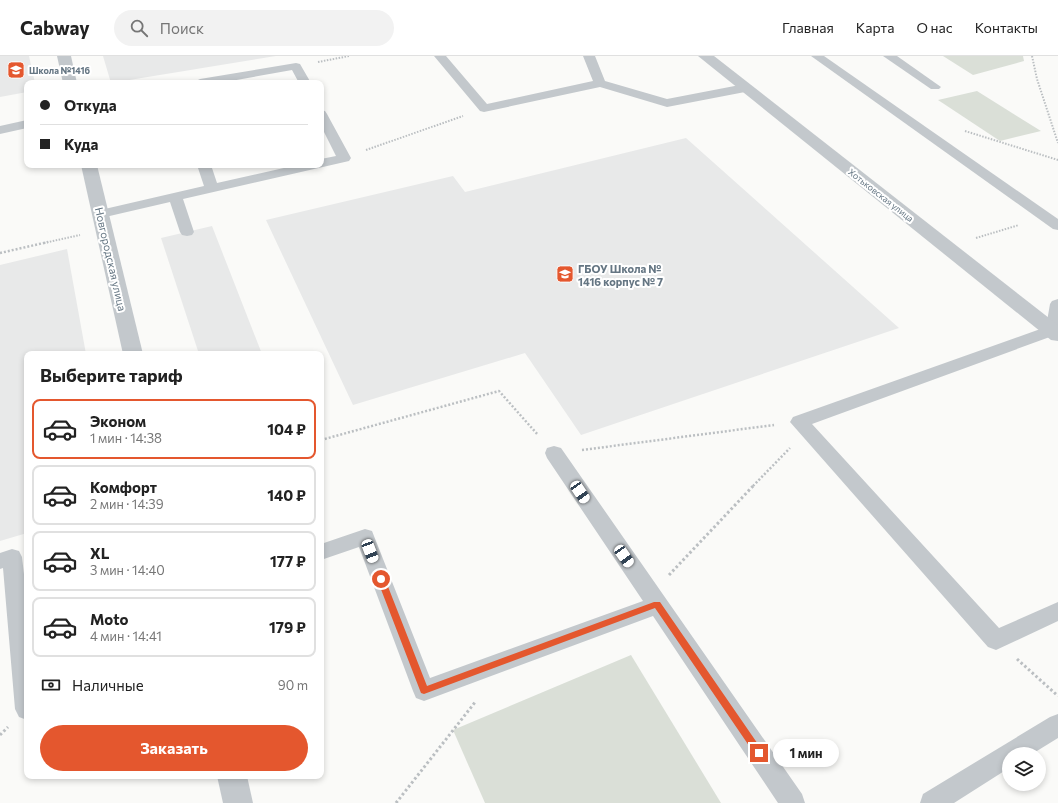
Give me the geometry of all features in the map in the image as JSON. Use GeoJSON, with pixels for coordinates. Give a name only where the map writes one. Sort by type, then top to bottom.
{"type":"FeatureCollection","features":[{"type":"Feature","properties":{"kind":"street"},"geometry":{"type":"LineString","coordinates":[[64,56],[69,80]]}},
{"type":"Feature","properties":{"kind":"street","name":"Хотьковская улица"},"geometry":{"type":"LineString","coordinates":[[705,56],[1056,331]]}},
{"type":"Feature","properties":{"kind":"street","name":"Новгородская улица"},"geometry":{"type":"LineString","coordinates":[[89,168],[132,351]]}},
{"type":"Feature","properties":{"kind":"street"},"geometry":{"type":"LineString","coordinates":[[233,779],[238,803]]}},
{"type":"Feature","properties":{"kind":"lane"},"geometry":{"type":"LineString","coordinates":[[440,56],[484,108],[600,83],[667,103],[745,88]]}},
{"type":"Feature","properties":{"kind":"lane"},"geometry":{"type":"LineString","coordinates":[[589,56],[600,83]]}},
{"type":"Feature","properties":{"kind":"lane"},"geometry":{"type":"LineString","coordinates":[[817,56],[1058,226]]}},
{"type":"Feature","properties":{"kind":"lane"},"geometry":{"type":"LineString","coordinates":[[889,56],[935,87]]}},
{"type":"Feature","properties":{"kind":"lane"},"geometry":{"type":"LineString","coordinates":[[217,80],[296,66],[303,80]]}},
{"type":"Feature","properties":{"kind":"lane"},"geometry":{"type":"LineString","coordinates":[[324,120],[344,158],[324,162]]}},
{"type":"Feature","properties":{"kind":"lane"},"geometry":{"type":"LineString","coordinates":[[0,130],[24,125]]}},
{"type":"Feature","properties":{"kind":"lane"},"geometry":{"type":"LineString","coordinates":[[205,168],[212,189]]}},
{"type":"Feature","properties":{"kind":"lane"},"geometry":{"type":"LineString","coordinates":[[102,222],[175,197],[301,168]]}},
{"type":"Feature","properties":{"kind":"lane"},"geometry":{"type":"LineString","coordinates":[[175,197],[187,232]]}},
{"type":"Feature","properties":{"kind":"lane"},"geometry":{"type":"LineString","coordinates":[[1058,304],[1056,331],[803,426],[996,640],[1058,610]]}},
{"type":"Feature","properties":{"kind":"lane"},"geometry":{"type":"LineString","coordinates":[[554,453],[792,803]]}},
{"type":"Feature","properties":{"kind":"lane"},"geometry":{"type":"LineString","coordinates":[[324,551],[365,537],[424,691],[654,600]]}},
{"type":"Feature","properties":{"kind":"lane"},"geometry":{"type":"LineString","coordinates":[[0,561],[12,557],[24,653]]}},
{"type":"Feature","properties":{"kind":"lane"},"geometry":{"type":"LineString","coordinates":[[1023,747],[1058,725]]}},
{"type":"Feature","properties":{"kind":"lane"},"geometry":{"type":"LineString","coordinates":[[932,803],[1002,760]]}},
{"type":"Feature","properties":{"kind":"path"},"geometry":{"type":"LineString","coordinates":[[296,66],[349,56]]}},
{"type":"Feature","properties":{"kind":"path"},"geometry":{"type":"LineString","coordinates":[[1032,56],[1037,79],[1058,143]]}},
{"type":"Feature","properties":{"kind":"path"},"geometry":{"type":"LineString","coordinates":[[344,158],[484,108]]}},
{"type":"Feature","properties":{"kind":"path"},"geometry":{"type":"LineString","coordinates":[[963,131],[1058,160]]}},
{"type":"Feature","properties":{"kind":"path"},"geometry":{"type":"LineString","coordinates":[[947,247],[1046,218]]}},
{"type":"Feature","properties":{"kind":"path"},"geometry":{"type":"LineString","coordinates":[[0,253],[102,222]]}},
{"type":"Feature","properties":{"kind":"path"},"geometry":{"type":"LineString","coordinates":[[324,439],[499,391],[554,453],[803,426]]}},
{"type":"Feature","properties":{"kind":"path"},"geometry":{"type":"LineString","coordinates":[[654,600],[803,426]]}},
{"type":"Feature","properties":{"kind":"path"},"geometry":{"type":"LineString","coordinates":[[996,640],[1058,696]]}},
{"type":"Feature","properties":{"kind":"path"},"geometry":{"type":"LineString","coordinates":[[396,803],[479,697]]}},
{"type":"Feature","properties":{"kind":"shaded area","name":"Школа №1416"},"geometry":{"type":"Polygon","coordinates":[[[0,56],[29,56],[34,80],[24,80],[24,93],[0,97],[0,56]]]}},
{"type":"Feature","properties":{"kind":"shaded area"},"geometry":{"type":"Polygon","coordinates":[[[103,56],[276,56],[129,80],[110,80],[103,56]]]}},
{"type":"Feature","properties":{"kind":"shaded area"},"geometry":{"type":"Polygon","coordinates":[[[943,56],[1023,56],[1024,61],[973,75],[943,56]]]}},
{"type":"Feature","properties":{"kind":"shaded area"},"geometry":{"type":"Polygon","coordinates":[[[977,91],[1041,131],[1000,141],[938,100],[977,91]]]}},
{"type":"Feature","properties":{"kind":"shaded area","name":"ГБОУ Школа № 1416 корпус № 7"},"geometry":{"type":"Polygon","coordinates":[[[686,138],[899,328],[581,435],[525,353],[353,405],[266,220],[453,176],[465,192],[686,138]]]}},
{"type":"Feature","properties":{"kind":"shaded area"},"geometry":{"type":"Polygon","coordinates":[[[212,226],[261,351],[198,351],[161,238],[212,226]]]}},
{"type":"Feature","properties":{"kind":"shaded area"},"geometry":{"type":"Polygon","coordinates":[[[67,249],[85,351],[24,351],[24,534],[0,541],[0,265],[67,249]]]}},
{"type":"Feature","properties":{"kind":"shaded area"},"geometry":{"type":"Polygon","coordinates":[[[631,655],[721,803],[485,803],[453,730],[631,655]]]}},
{"type":"Feature","properties":{"kind":"place","name":"Школа №1416"},"geometry":{"type":"Point","coordinates":[16,70]}},
{"type":"Feature","properties":{"kind":"place","name":"ГБОУ Школа № 1416 корпус № 7"},"geometry":{"type":"Point","coordinates":[565,274]}},
{"type":"Feature","properties":{"kind":"route"},"geometry":{"type":"LineString","coordinates":[[381,579],[424,691],[657,605],[759,753]]}}]}
